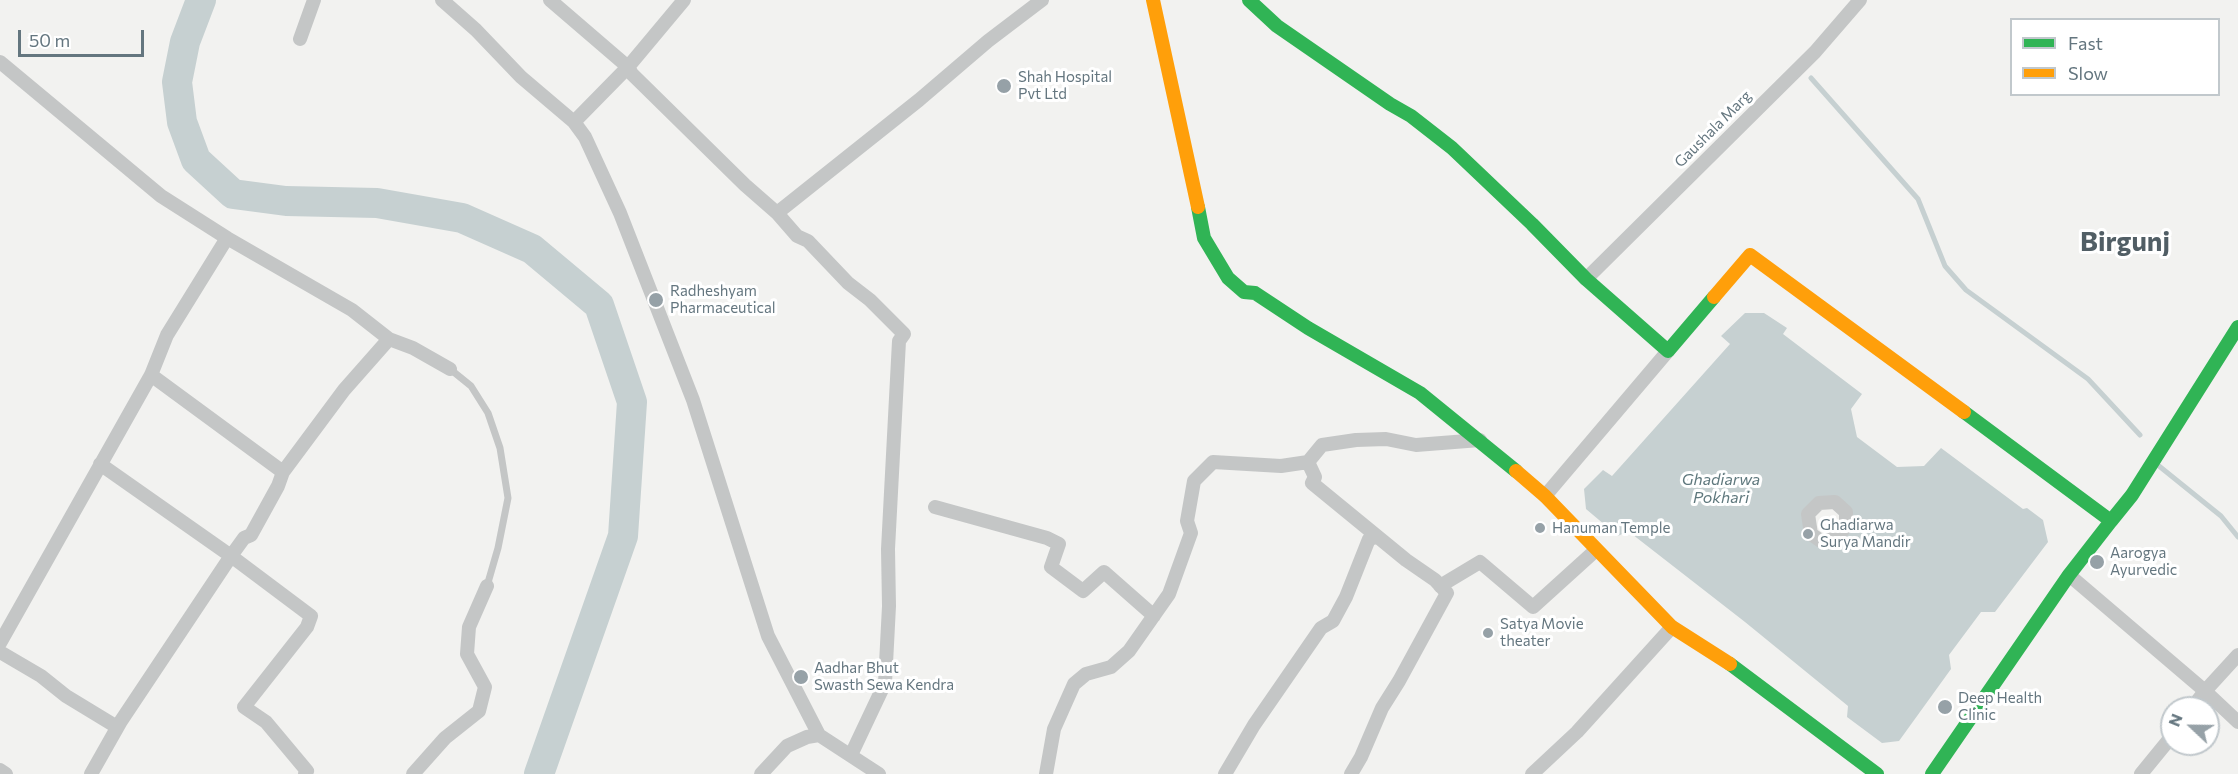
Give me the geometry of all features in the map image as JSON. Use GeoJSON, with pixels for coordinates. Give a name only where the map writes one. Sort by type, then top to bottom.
{"type":"FeatureCollection","features":[{"type":"Feature","properties":{"kind":"street"},"geometry":{"type":"LineString","coordinates":[[300,39],[315,0]]}},
{"type":"Feature","properties":{"kind":"street"},"geometry":{"type":"LineString","coordinates":[[442,0],[476,30],[522,77],[574,122],[585,137],[620,213],[693,400],[768,636],[819,735],[879,774]]}},
{"type":"Feature","properties":{"kind":"street"},"geometry":{"type":"LineString","coordinates":[[550,0],[628,67],[632,74],[720,161],[777,213],[797,236],[808,241],[848,283],[870,300],[904,334],[899,340],[898,352],[888,549],[889,606],[885,683],[851,755]]}},
{"type":"Feature","properties":{"kind":"street"},"geometry":{"type":"LineString","coordinates":[[574,122],[628,67],[684,0]]}},
{"type":"Feature","properties":{"kind":"street"},"geometry":{"type":"LineString","coordinates":[[777,213],[919,100],[988,41],[1042,0]]}},
{"type":"Feature","properties":{"kind":"street"},"geometry":{"type":"LineString","coordinates":[[1153,0],[1204,238],[1228,278],[1244,291],[1255,293],[1308,328],[1420,393],[1480,440],[1545,496],[1672,627],[1740,669],[1876,774]]}},
{"type":"Feature","properties":{"kind":"street"},"geometry":{"type":"LineString","coordinates":[[1249,0],[1277,26],[1411,116],[1452,148],[1586,279],[1668,351]]}},
{"type":"Feature","properties":{"kind":"street","name":"Gaushala Marg"},"geometry":{"type":"LineString","coordinates":[[1586,279],[1815,52],[1860,0]]}},
{"type":"Feature","properties":{"kind":"street"},"geometry":{"type":"LineString","coordinates":[[0,62],[161,196],[227,238],[352,310],[389,339],[413,348],[450,369]]}},
{"type":"Feature","properties":{"kind":"street"},"geometry":{"type":"LineString","coordinates":[[0,643],[151,375],[167,334],[227,238]]}},
{"type":"Feature","properties":{"kind":"street"},"geometry":{"type":"LineString","coordinates":[[1545,496],[1750,255],[2111,521]]}},
{"type":"Feature","properties":{"kind":"street"},"geometry":{"type":"LineString","coordinates":[[1932,774],[2069,575],[2132,495],[2238,327]]}},
{"type":"Feature","properties":{"kind":"street"},"geometry":{"type":"LineString","coordinates":[[91,774],[117,727],[231,556],[244,538],[251,535],[278,486],[283,472],[344,390],[389,339]]}},
{"type":"Feature","properties":{"kind":"street"},"geometry":{"type":"LineString","coordinates":[[151,375],[283,472]]}},
{"type":"Feature","properties":{"kind":"street"},"geometry":{"type":"LineString","coordinates":[[1046,774],[1054,729],[1074,684],[1086,674],[1111,667],[1129,651],[1168,594],[1191,533],[1187,521],[1194,481],[1213,462],[1281,466],[1308,462],[1322,446],[1356,440],[1386,439],[1416,444],[1480,440]]}},
{"type":"Feature","properties":{"kind":"street"},"geometry":{"type":"LineString","coordinates":[[1308,462],[1315,477],[1312,483],[1447,593],[1382,708],[1378,722],[1351,774]]}},
{"type":"Feature","properties":{"kind":"street"},"geometry":{"type":"LineString","coordinates":[[100,464],[231,556],[311,616],[307,627],[244,707],[266,722],[307,771],[305,774]]}},
{"type":"Feature","properties":{"kind":"street"},"geometry":{"type":"LineString","coordinates":[[935,507],[1047,538],[1059,544],[1051,567],[1083,591],[1104,572],[1154,616]]}},
{"type":"Feature","properties":{"kind":"street"},"geometry":{"type":"LineString","coordinates":[[1225,774],[1254,724],[1321,628],[1333,621],[1346,597],[1368,539],[1377,537]]}},
{"type":"Feature","properties":{"kind":"street"},"geometry":{"type":"LineString","coordinates":[[1440,586],[1480,562],[1533,607],[1596,550]]}},
{"type":"Feature","properties":{"kind":"street"},"geometry":{"type":"LineString","coordinates":[[2069,575],[2238,722]]}},
{"type":"Feature","properties":{"kind":"street"},"geometry":{"type":"LineString","coordinates":[[413,774],[445,738],[479,711],[485,687],[467,654],[469,627],[487,586]]}},
{"type":"Feature","properties":{"kind":"street"},"geometry":{"type":"LineString","coordinates":[[1532,774],[1577,732],[1672,627]]}},
{"type":"Feature","properties":{"kind":"street"},"geometry":{"type":"LineString","coordinates":[[0,652],[41,676],[66,696],[117,727]]}},
{"type":"Feature","properties":{"kind":"street"},"geometry":{"type":"LineString","coordinates":[[2201,696],[2238,655]]}},
{"type":"Feature","properties":{"kind":"street"},"geometry":{"type":"LineString","coordinates":[[761,774],[787,746],[807,736],[819,735]]}},
{"type":"Feature","properties":{"kind":"street"},"geometry":{"type":"LineString","coordinates":[[2141,774],[2160,751]]}},
{"type":"Feature","properties":{"kind":"street"},"geometry":{"type":"LineString","coordinates":[[0,770],[6,774]]}},
{"type":"Feature","properties":{"kind":"lane"},"geometry":{"type":"LineString","coordinates":[[450,369],[471,386],[488,413],[500,448],[508,498],[498,548],[487,586]]}},
{"type":"Feature","properties":{"kind":"water","name":"Ghadiarwa Pokhari"},"geometry":{"type":"Polygon","coordinates":[[[1745,313],[1764,313],[1787,328],[1783,334],[1862,394],[1851,409],[1857,437],[1897,467],[1924,466],[1941,448],[2023,509],[2027,508],[2043,520],[2048,542],[1995,612],[1981,612],[1949,655],[1951,669],[1899,741],[1882,743],[1847,717],[1848,706],[1745,622],[1628,531],[1618,536],[1586,509],[1584,489],[1603,470],[1612,476],[1730,344],[1721,336],[1745,313]],[[1835,502],[1808,514],[1821,541],[1846,526],[1835,502]]]}},
{"type":"Feature","properties":{"kind":"waterway"},"geometry":{"type":"LineString","coordinates":[[201,0],[185,42],[177,82],[182,122],[196,160],[233,194],[286,201],[377,203],[462,218],[532,249],[599,305],[632,402],[623,536],[539,774]]}},
{"type":"Feature","properties":{"kind":"waterway"},"geometry":{"type":"LineString","coordinates":[[1811,78],[1918,199],[1945,266],[1966,290],[2088,379],[2140,435]]}},
{"type":"Feature","properties":{"kind":"waterway"},"geometry":{"type":"LineString","coordinates":[[2159,466],[2221,516],[2238,537]]}},
{"type":"Feature","properties":{"kind":"traffic: fast"},"geometry":{"type":"LineString","coordinates":[[1249,0],[1277,26],[1411,116],[1452,148],[1586,279],[1668,351],[1714,297]]}},
{"type":"Feature","properties":{"kind":"traffic: fast"},"geometry":{"type":"LineString","coordinates":[[1198,207],[1204,238],[1228,278],[1244,292],[1255,293],[1308,328],[1420,393],[1516,471]]}},
{"type":"Feature","properties":{"kind":"traffic: fast"},"geometry":{"type":"LineString","coordinates":[[1964,412],[2111,521],[2132,495],[2238,327]]}},
{"type":"Feature","properties":{"kind":"traffic: fast"},"geometry":{"type":"LineString","coordinates":[[1932,774],[2069,575],[2111,521]]}},
{"type":"Feature","properties":{"kind":"traffic: fast"},"geometry":{"type":"LineString","coordinates":[[1730,664],[1877,774]]}},
{"type":"Feature","properties":{"kind":"traffic: slow"},"geometry":{"type":"LineString","coordinates":[[1153,0],[1198,207]]}},
{"type":"Feature","properties":{"kind":"traffic: slow"},"geometry":{"type":"LineString","coordinates":[[1714,297],[1750,255],[1964,412]]}},
{"type":"Feature","properties":{"kind":"traffic: slow"},"geometry":{"type":"LineString","coordinates":[[1516,471],[1545,496],[1672,627],[1730,664]]}},
{"type":"Feature","properties":{"kind":"place","name":"Shah Hospital Pvt Ltd"},"geometry":{"type":"Point","coordinates":[1004,86]}},
{"type":"Feature","properties":{"kind":"place","name":"Radheshyam Pharmaceutical"},"geometry":{"type":"Point","coordinates":[656,300]}},
{"type":"Feature","properties":{"kind":"place","name":"Hanuman Temple"},"geometry":{"type":"Point","coordinates":[1540,528]}},
{"type":"Feature","properties":{"kind":"place","name":"Ghadiarwa Surya Mandir"},"geometry":{"type":"Point","coordinates":[1808,534]}},
{"type":"Feature","properties":{"kind":"place","name":"Aarogya Ayurvedic"},"geometry":{"type":"Point","coordinates":[2097,562]}},
{"type":"Feature","properties":{"kind":"place","name":"Satya Movie theater"},"geometry":{"type":"Point","coordinates":[1488,633]}},
{"type":"Feature","properties":{"kind":"place","name":"Aadhar Bhut Swasth Sewa Kendra"},"geometry":{"type":"Point","coordinates":[801,677]}},
{"type":"Feature","properties":{"kind":"place","name":"Deep Health Clinic"},"geometry":{"type":"Point","coordinates":[1945,707]}},
{"type":"Feature","properties":{"kind":"district","name":"Birgunj"},"geometry":{"type":"Point","coordinates":[2125,242]}}]}
